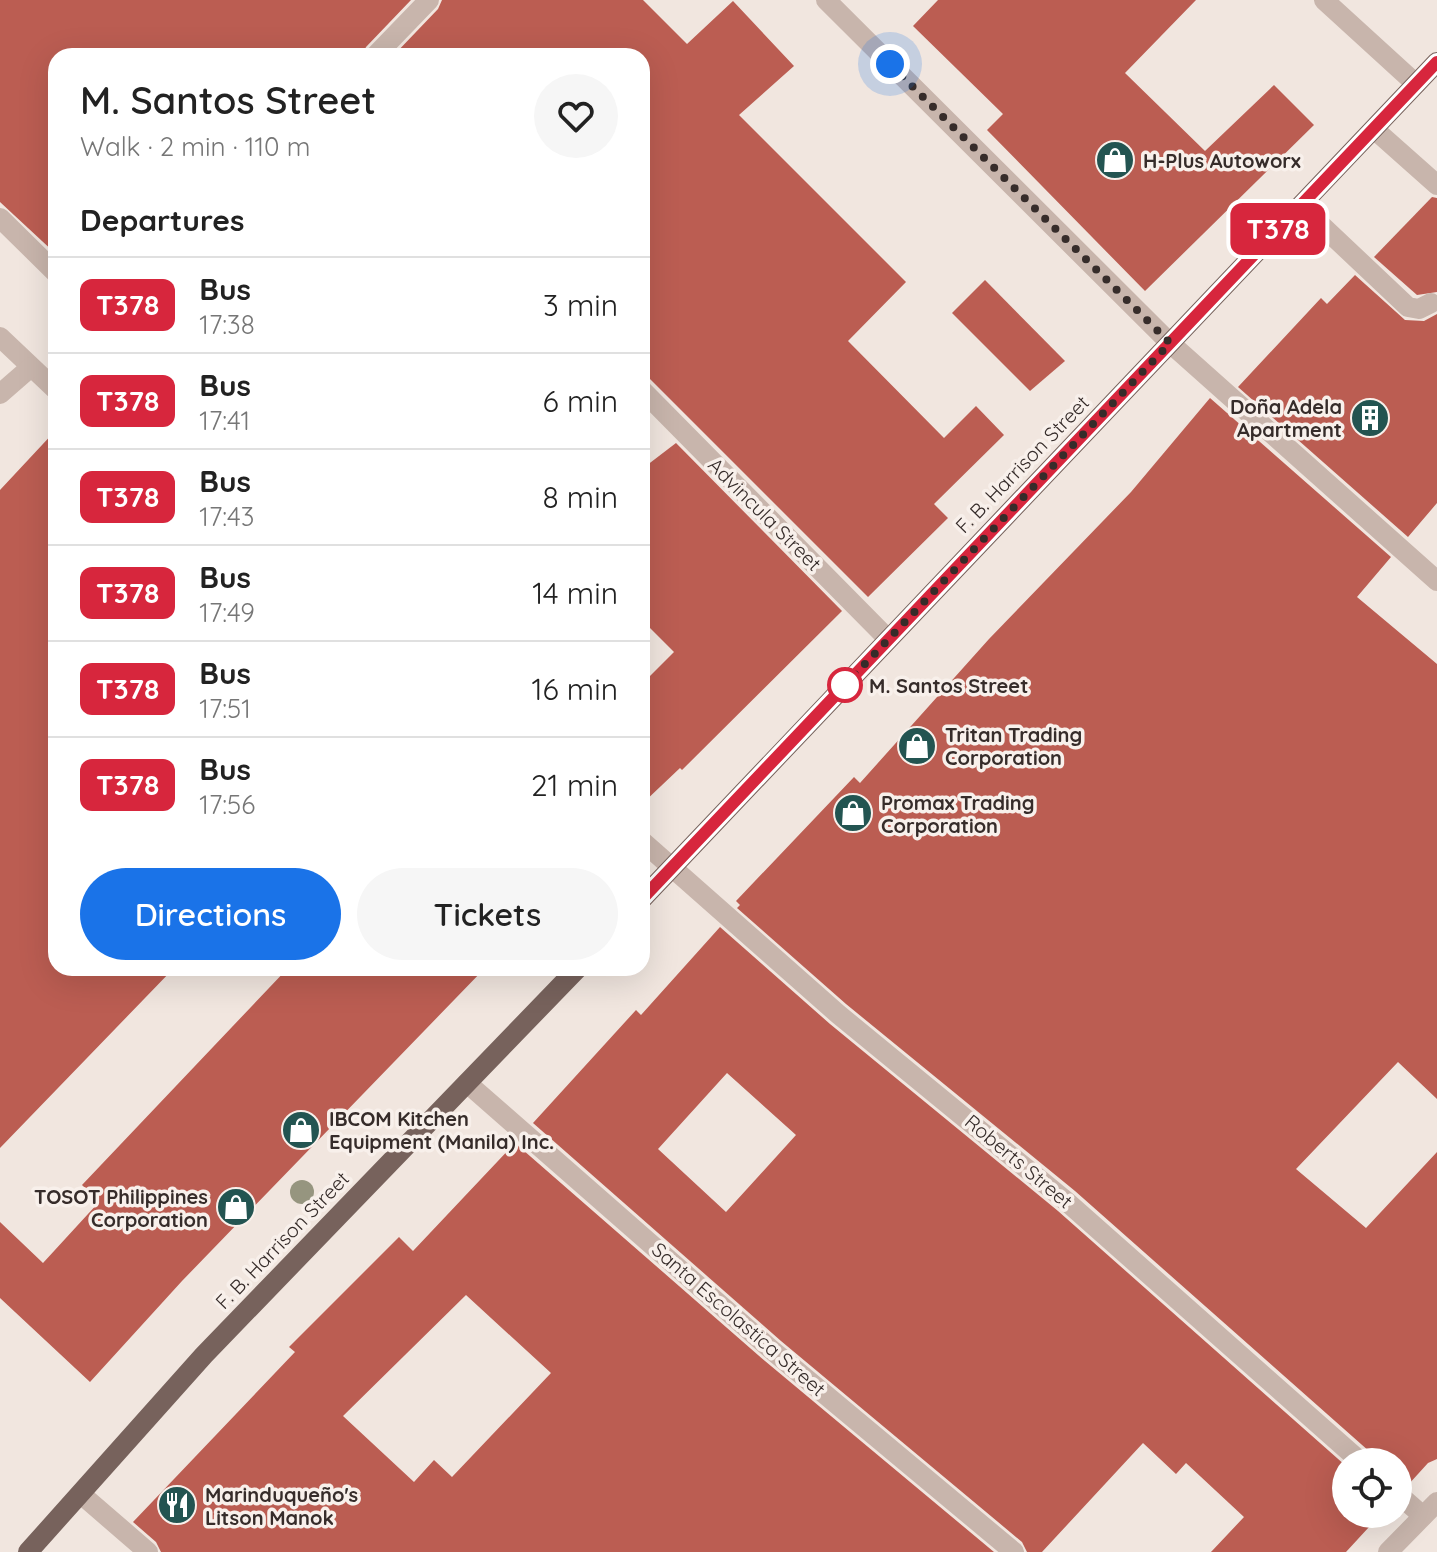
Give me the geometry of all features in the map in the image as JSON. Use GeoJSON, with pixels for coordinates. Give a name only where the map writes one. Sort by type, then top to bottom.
{"type":"FeatureCollection","features":[{"type":"Feature","properties":{"kind":"main road","name":"F. B. Harrison Street"},"geometry":{"type":"LineString","coordinates":[[650,890],[1437,62]]}},
{"type":"Feature","properties":{"kind":"main road","name":"F. B. Harrison Street"},"geometry":{"type":"LineString","coordinates":[[28,1552],[204,1355],[570,976]]}},
{"type":"Feature","properties":{"kind":"street"},"geometry":{"type":"LineString","coordinates":[[383,48],[429,0]]}},
{"type":"Feature","properties":{"kind":"street"},"geometry":{"type":"LineString","coordinates":[[826,0],[1170,343],[1437,581]]}},
{"type":"Feature","properties":{"kind":"street"},"geometry":{"type":"LineString","coordinates":[[1324,0],[1416,84]]}},
{"type":"Feature","properties":{"kind":"street"},"geometry":{"type":"LineString","coordinates":[[1374,129],[1437,185]]}},
{"type":"Feature","properties":{"kind":"street"},"geometry":{"type":"LineString","coordinates":[[1301,206],[1408,307],[1419,309],[1431,303]]}},
{"type":"Feature","properties":{"kind":"street"},"geometry":{"type":"LineString","coordinates":[[0,218],[48,265]]}},
{"type":"Feature","properties":{"kind":"street"},"geometry":{"type":"LineString","coordinates":[[0,337],[48,383]]}},
{"type":"Feature","properties":{"kind":"street"},"geometry":{"type":"LineString","coordinates":[[0,394],[31,367]]}},
{"type":"Feature","properties":{"kind":"street","name":"Advincula Street"},"geometry":{"type":"LineString","coordinates":[[650,398],[888,639]]}},
{"type":"Feature","properties":{"kind":"street"},"geometry":{"type":"LineString","coordinates":[[650,849],[670,868]]}},
{"type":"Feature","properties":{"kind":"street","name":"Roberts Street"},"geometry":{"type":"LineString","coordinates":[[670,868],[838,1014],[1066,1201],[1345,1448]]}},
{"type":"Feature","properties":{"kind":"street","name":"Santa Escolastica Street"},"geometry":{"type":"LineString","coordinates":[[467,1083],[773,1351],[1014,1552]]}},
{"type":"Feature","properties":{"kind":"street"},"geometry":{"type":"LineString","coordinates":[[82,1495],[148,1552]]}},
{"type":"Feature","properties":{"kind":"street"},"geometry":{"type":"LineString","coordinates":[[1388,1552],[1430,1509]]}},
{"type":"Feature","properties":{"kind":"building"},"geometry":{"type":"Polygon","coordinates":[[[0,0],[411,0],[366,48],[48,48],[48,247],[0,202],[0,0]]]}},
{"type":"Feature","properties":{"kind":"building"},"geometry":{"type":"Polygon","coordinates":[[[442,0],[643,0],[687,44],[733,1],[794,66],[739,115],[906,282],[848,341],[944,438],[976,406],[1004,435],[934,504],[948,518],[868,597],[650,379],[650,48],[401,48],[438,9],[442,0]]]}},
{"type":"Feature","properties":{"kind":"building"},"geometry":{"type":"Polygon","coordinates":[[[938,0],[1196,0],[1125,73],[1205,151],[1274,85],[1314,125],[1145,291],[987,130],[1003,114],[913,26],[938,0]]]}},
{"type":"Feature","properties":{"kind":"building"},"geometry":{"type":"Polygon","coordinates":[[[1432,197],[1437,198],[1437,292],[1417,295],[1374,257],[1432,197]]]}},
{"type":"Feature","properties":{"kind":"building","name":"Doña Adela Apartment"},"geometry":{"type":"Polygon","coordinates":[[[1355,275],[1405,320],[1424,321],[1437,314],[1437,503],[1408,537],[1238,387],[1321,298],[1327,304],[1355,275]]]}},
{"type":"Feature","properties":{"kind":"building"},"geometry":{"type":"Polygon","coordinates":[[[985,280],[1065,361],[1030,391],[952,313],[985,280]]]}},
{"type":"Feature","properties":{"kind":"building"},"geometry":{"type":"Polygon","coordinates":[[[1210,398],[1391,557],[1357,597],[1437,664],[1437,1099],[1398,1062],[1296,1169],[1366,1228],[1437,1152],[1437,1459],[1428,1463],[1412,1481],[1412,1448],[1365,1448],[1075,1191],[846,1004],[737,908],[740,905],[736,901],[854,777],[860,783],[989,639],[1131,492],[1210,398]]]}},
{"type":"Feature","properties":{"kind":"building"},"geometry":{"type":"Polygon","coordinates":[[[48,439],[48,976],[166,976],[0,1148],[0,490],[48,439]]]}},
{"type":"Feature","properties":{"kind":"building"},"geometry":{"type":"Polygon","coordinates":[[[676,443],[842,611],[682,770],[680,768],[650,796],[650,676],[674,652],[650,628],[650,463],[676,443]]]}},
{"type":"Feature","properties":{"kind":"building"},"geometry":{"type":"Polygon","coordinates":[[[720,927],[830,1024],[1058,1211],[1332,1454],[1332,1528],[1368,1528],[1346,1552],[1211,1552],[1244,1517],[1186,1463],[1176,1474],[1143,1443],[1042,1552],[1027,1552],[1022,1542],[781,1341],[533,1123],[636,1010],[641,1015],[720,927]],[[727,1073],[658,1149],[726,1212],[796,1135],[727,1073]]]}},
{"type":"Feature","properties":{"kind":"building"},"geometry":{"type":"Polygon","coordinates":[[[280,976],[477,976],[182,1281],[90,1382],[0,1298],[0,1222],[43,1263],[99,1202],[82,1185],[280,976]]]}},
{"type":"Feature","properties":{"kind":"building"},"geometry":{"type":"Polygon","coordinates":[[[515,1143],[765,1361],[994,1552],[161,1552],[156,1542],[133,1522],[295,1352],[289,1347],[399,1237],[413,1251],[515,1143]],[[466,1295],[343,1416],[414,1482],[434,1460],[452,1477],[551,1373],[466,1295]]]}},
{"type":"Feature","properties":{"kind":"bus line","name":"T378"},"geometry":{"type":"LineString","coordinates":[[650,890],[1437,62]]}},
{"type":"Feature","properties":{"kind":"place","name":"H-Plus Autoworx"},"geometry":{"type":"Point","coordinates":[1115,160]}},
{"type":"Feature","properties":{"kind":"place","name":"Doña Adela Apartment"},"geometry":{"type":"Point","coordinates":[1370,418]}},
{"type":"Feature","properties":{"kind":"place","name":"M. Santos Street"},"geometry":{"type":"Point","coordinates":[845,685]}},
{"type":"Feature","properties":{"kind":"place","name":"Tritan Trading Corporation"},"geometry":{"type":"Point","coordinates":[917,746]}},
{"type":"Feature","properties":{"kind":"place","name":"Promax Trading Corporation"},"geometry":{"type":"Point","coordinates":[853,813]}},
{"type":"Feature","properties":{"kind":"place","name":"IBCOM Kitchen Equipment (Manila) Inc."},"geometry":{"type":"Point","coordinates":[301,1130]}},
{"type":"Feature","properties":{"kind":"place","name":"TOSOT Philippines Corporation"},"geometry":{"type":"Point","coordinates":[236,1207]}},
{"type":"Feature","properties":{"kind":"place","name":"Marinduqueño's Litson Manok"},"geometry":{"type":"Point","coordinates":[177,1505]}},
{"type":"Feature","properties":{"kind":"route"},"geometry":{"type":"LineString","coordinates":[[845,685],[1170,343],[890,64]]}}]}
